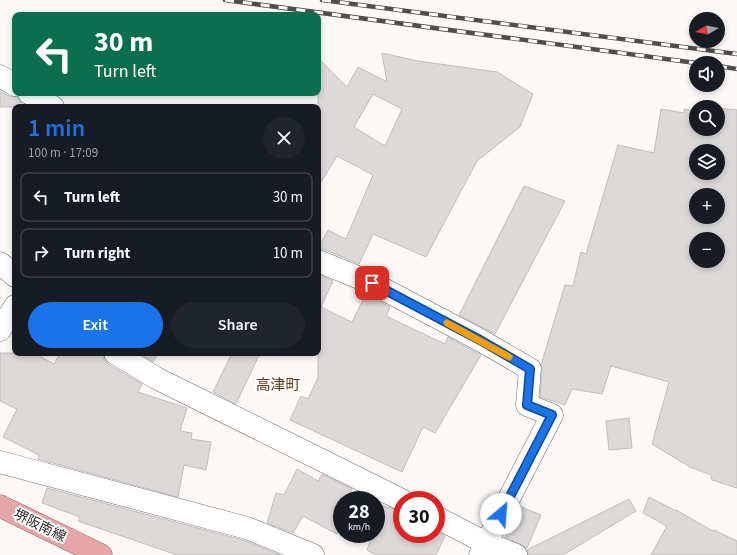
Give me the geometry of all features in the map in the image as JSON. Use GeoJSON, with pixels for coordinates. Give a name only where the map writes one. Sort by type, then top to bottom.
{"type":"FeatureCollection","features":[{"type":"Feature","properties":{"kind":"main road","name":"堺阪南線"},"geometry":{"type":"LineString","coordinates":[[0,506],[101,555]]}},
{"type":"Feature","properties":{"kind":"street"},"geometry":{"type":"LineString","coordinates":[[0,76],[12,83]]}},
{"type":"Feature","properties":{"kind":"street"},"geometry":{"type":"LineString","coordinates":[[34,96],[48,104]]}},
{"type":"Feature","properties":{"kind":"street"},"geometry":{"type":"LineString","coordinates":[[321,262],[372,283],[480,340],[530,369],[527,405],[552,415],[483,549]]}},
{"type":"Feature","properties":{"kind":"street"},"geometry":{"type":"LineString","coordinates":[[0,263],[12,273]]}},
{"type":"Feature","properties":{"kind":"street"},"geometry":{"type":"LineString","coordinates":[[0,330],[12,311]]}},
{"type":"Feature","properties":{"kind":"street"},"geometry":{"type":"LineString","coordinates":[[121,356],[156,378],[393,496]]}},
{"type":"Feature","properties":{"kind":"street"},"geometry":{"type":"LineString","coordinates":[[0,462],[247,528],[312,555]]}},
{"type":"Feature","properties":{"kind":"street"},"geometry":{"type":"LineString","coordinates":[[445,524],[483,549],[516,555]]}},
{"type":"Feature","properties":{"kind":"building"},"geometry":{"type":"Polygon","coordinates":[[[382,53],[418,61],[497,72],[533,94],[520,127],[477,161],[426,257],[373,234],[359,264],[321,249],[321,243],[328,230],[346,239],[373,175],[337,156],[321,182],[321,104],[318,104],[318,96],[321,96],[321,61],[347,87],[358,67],[387,82],[382,53]],[[373,94],[354,127],[385,146],[402,109],[373,94]]]}},
{"type":"Feature","properties":{"kind":"building"},"geometry":{"type":"Polygon","coordinates":[[[0,91],[9,96],[17,97],[22,104],[12,104],[12,107],[0,107],[0,91]]]}},
{"type":"Feature","properties":{"kind":"building"},"geometry":{"type":"Polygon","coordinates":[[[661,109],[684,113],[684,109],[689,110],[689,136],[725,136],[725,109],[737,110],[737,488],[712,480],[711,475],[690,467],[652,444],[669,382],[611,366],[602,394],[572,389],[565,405],[540,397],[541,365],[565,285],[573,286],[581,252],[586,254],[618,145],[654,153],[661,109]]]}},
{"type":"Feature","properties":{"kind":"building"},"geometry":{"type":"Polygon","coordinates":[[[524,186],[565,201],[495,334],[459,315],[524,186]]]}},
{"type":"Feature","properties":{"kind":"building"},"geometry":{"type":"Polygon","coordinates":[[[321,275],[333,281],[321,307],[321,275]]]}},
{"type":"Feature","properties":{"kind":"building"},"geometry":{"type":"Polygon","coordinates":[[[366,294],[390,307],[386,316],[445,344],[448,337],[481,355],[435,433],[423,427],[402,472],[290,420],[301,396],[308,399],[318,378],[318,356],[321,356],[321,307],[352,322],[366,294]]]}},
{"type":"Feature","properties":{"kind":"building"},"geometry":{"type":"Polygon","coordinates":[[[0,353],[12,353],[12,356],[39,356],[54,364],[58,356],[104,356],[108,364],[142,384],[138,392],[187,408],[180,431],[192,433],[191,439],[211,442],[206,470],[184,465],[178,497],[38,459],[39,455],[3,437],[17,409],[0,401],[0,353]]]}},
{"type":"Feature","properties":{"kind":"building"},"geometry":{"type":"Polygon","coordinates":[[[144,356],[156,356],[153,362],[144,356]]]}},
{"type":"Feature","properties":{"kind":"building"},"geometry":{"type":"Polygon","coordinates":[[[231,356],[259,356],[236,404],[213,392],[231,356]]]}},
{"type":"Feature","properties":{"kind":"building"},"geometry":{"type":"Polygon","coordinates":[[[629,418],[632,448],[609,450],[606,421],[629,418]]]}},
{"type":"Feature","properties":{"kind":"building"},"geometry":{"type":"Polygon","coordinates":[[[297,469],[318,481],[322,474],[352,489],[351,491],[333,491],[333,532],[303,516],[293,533],[267,523],[276,493],[284,495],[297,469]]]}},
{"type":"Feature","properties":{"kind":"building"},"geometry":{"type":"Polygon","coordinates":[[[47,488],[243,540],[280,555],[177,555],[78,521],[80,517],[42,503],[47,488]]]}},
{"type":"Feature","properties":{"kind":"building"},"geometry":{"type":"Polygon","coordinates":[[[649,497],[713,531],[714,530],[737,541],[737,555],[651,555],[667,526],[643,513],[649,497]]]}},
{"type":"Feature","properties":{"kind":"building"},"geometry":{"type":"Polygon","coordinates":[[[629,499],[636,511],[563,555],[528,555],[527,550],[629,499]]]}},
{"type":"Feature","properties":{"kind":"building"},"geometry":{"type":"Polygon","coordinates":[[[385,506],[393,509],[393,543],[442,543],[436,555],[376,555],[367,550],[370,543],[385,543],[385,506]]]}},
{"type":"Feature","properties":{"kind":"building"},"geometry":{"type":"Polygon","coordinates":[[[519,506],[541,515],[527,548],[505,537],[519,506]]]}},
{"type":"Feature","properties":{"kind":"railway"},"geometry":{"type":"LineString","coordinates":[[225,0],[315,12]]}},
{"type":"Feature","properties":{"kind":"railway"},"geometry":{"type":"LineString","coordinates":[[322,0],[737,54]]}},
{"type":"Feature","properties":{"kind":"railway"},"geometry":{"type":"LineString","coordinates":[[321,13],[689,62]]}},
{"type":"Feature","properties":{"kind":"railway"},"geometry":{"type":"LineString","coordinates":[[725,67],[737,69]]}},
{"type":"Feature","properties":{"kind":"slow traffic"},"geometry":{"type":"LineString","coordinates":[[447,323],[509,357]]}},
{"type":"Feature","properties":{"kind":"district","name":"高津町"},"geometry":{"type":"Point","coordinates":[278,385]}},
{"type":"Feature","properties":{"kind":"route"},"geometry":{"type":"LineString","coordinates":[[372,283],[480,340],[530,369],[527,405],[552,415],[501,514]]}}]}
